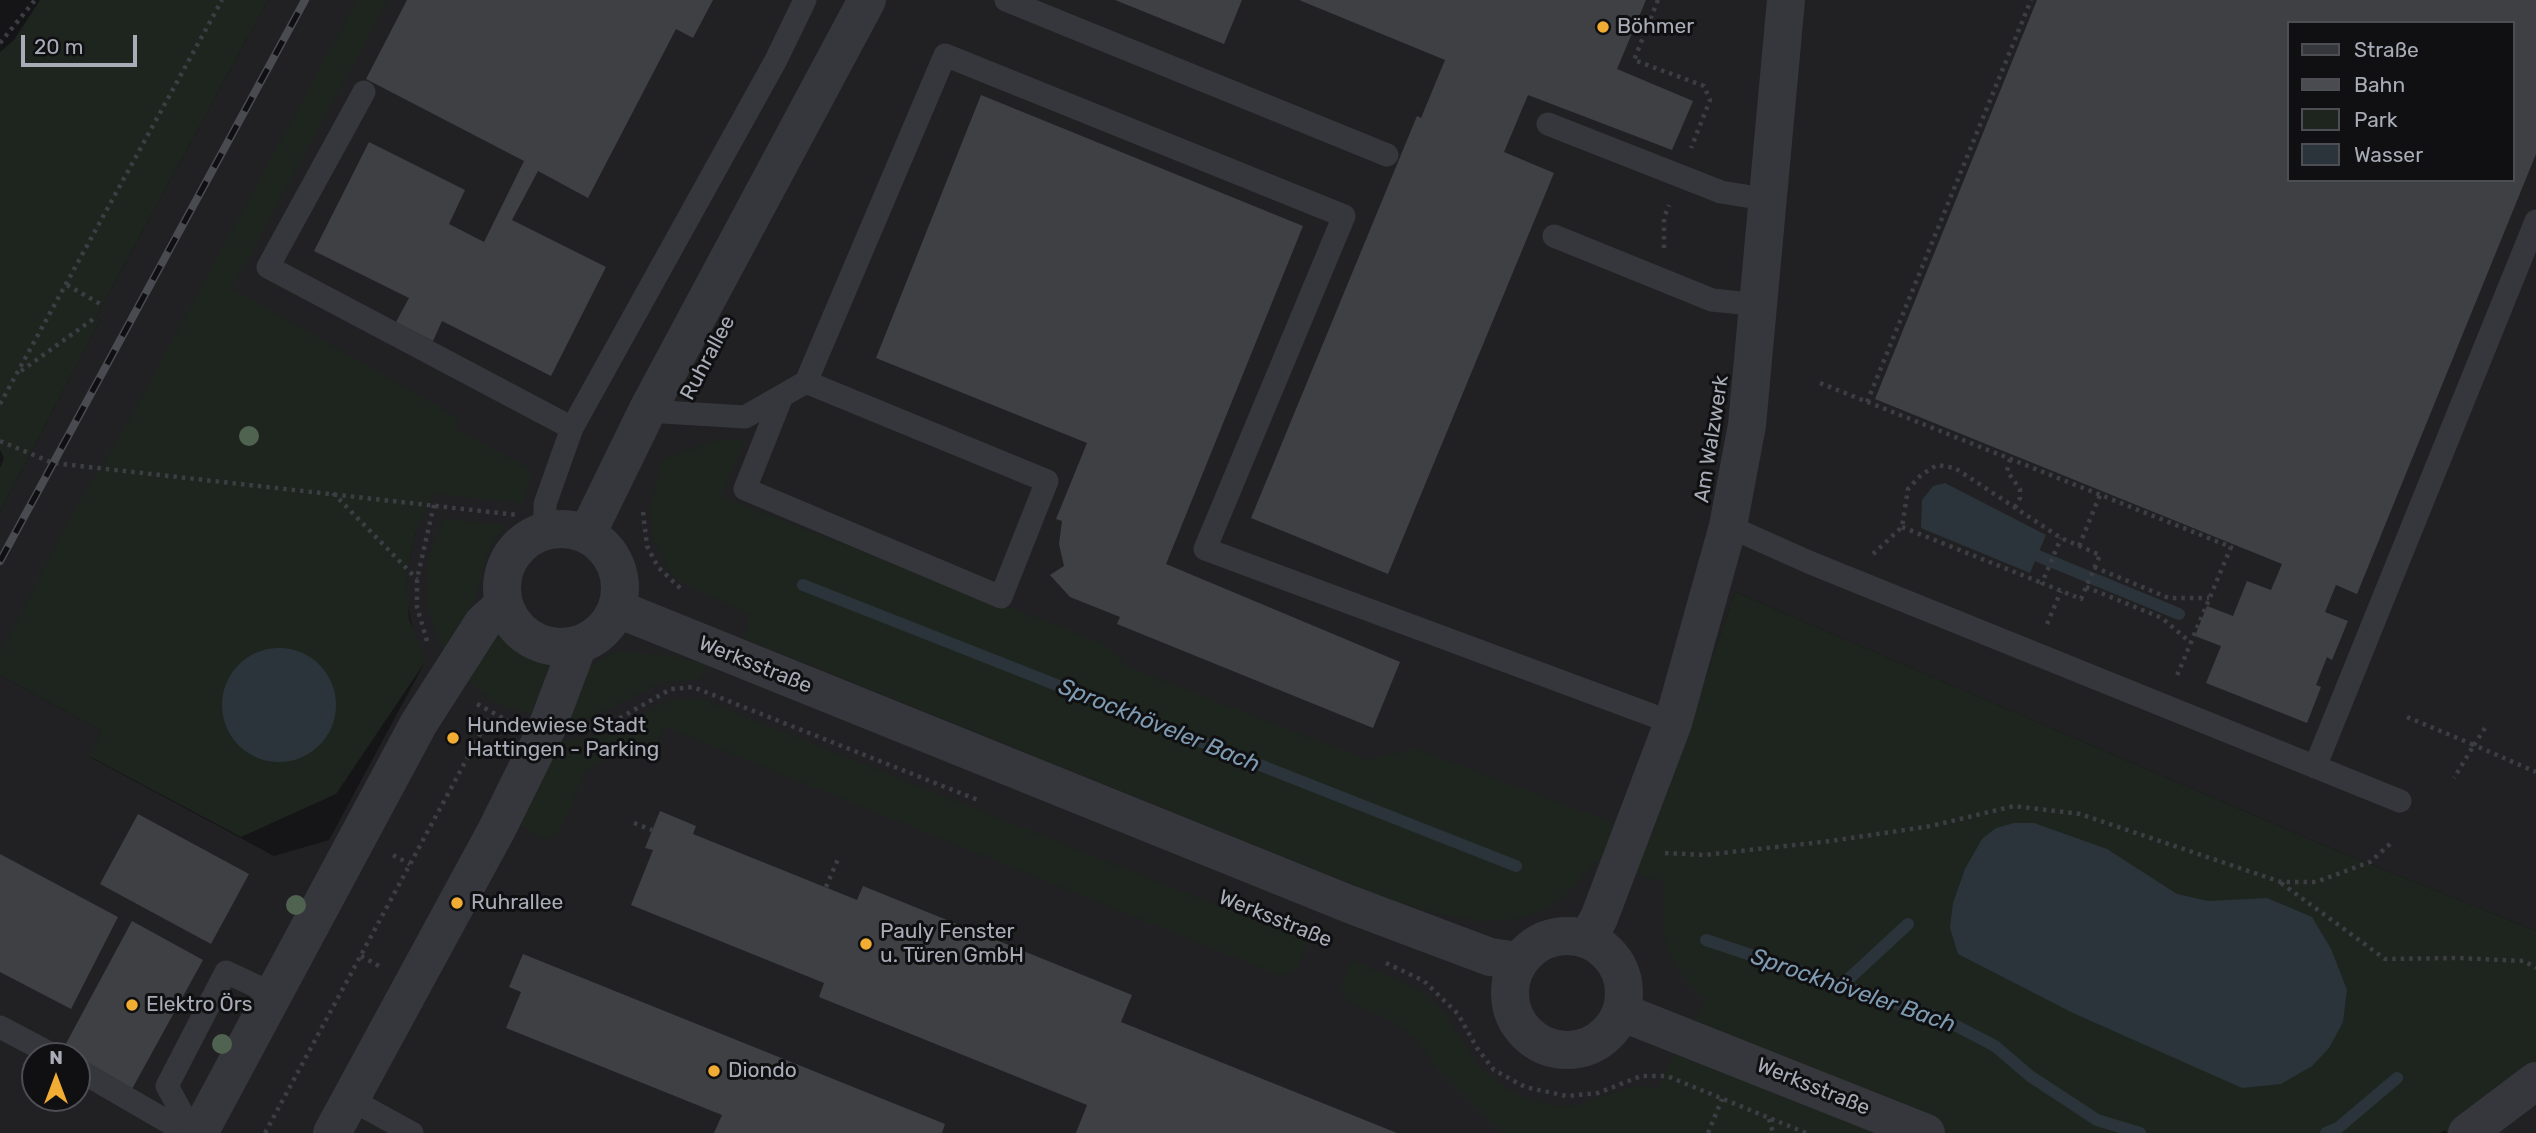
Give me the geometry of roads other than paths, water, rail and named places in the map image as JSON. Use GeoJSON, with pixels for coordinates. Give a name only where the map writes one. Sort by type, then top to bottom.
{"type":"FeatureCollection","features":[{"type":"Feature","properties":{"kind":"street","name":"Ruhrallee"},"geometry":{"type":"LineString","coordinates":[[587,534],[647,411],[867,0]]}},
{"type":"Feature","properties":{"kind":"street","name":"Am Walzwerk"},"geometry":{"type":"LineString","coordinates":[[1587,939],[1599,918],[1673,723],[1728,526],[1747,425],[1770,200],[1786,0]]}},
{"type":"Feature","properties":{"kind":"street"},"geometry":{"type":"LineString","coordinates":[[545,524],[587,534],[608,551],[616,565],[621,588],[618,609],[600,634],[578,645],[561,648],[543,645],[527,637],[513,624],[504,604],[501,583],[509,558],[525,540],[545,524]]}},
{"type":"Feature","properties":{"kind":"street"},"geometry":{"type":"LineString","coordinates":[[199,1133],[447,677],[483,623],[504,604]]}},
{"type":"Feature","properties":{"kind":"street","name":"Werksstraße"},"geometry":{"type":"LineString","coordinates":[[618,609],[1349,904],[1490,957],[1519,961]]}},
{"type":"Feature","properties":{"kind":"street"},"geometry":{"type":"LineString","coordinates":[[332,1133],[496,831],[546,730],[578,645]]}},
{"type":"Feature","properties":{"kind":"street"},"geometry":{"type":"LineString","coordinates":[[1568,935],[1587,939],[1606,951],[1619,968],[1625,990],[1621,1012],[1611,1029],[1597,1041],[1579,1048],[1560,1050],[1542,1044],[1526,1032],[1515,1016],[1510,999],[1511,979],[1519,961],[1532,947],[1549,938],[1568,935]]}},
{"type":"Feature","properties":{"kind":"street","name":"Werksstraße"},"geometry":{"type":"LineString","coordinates":[[1621,1012],[1926,1133]]}},
{"type":"Feature","properties":{"kind":"street"},"geometry":{"type":"LineString","coordinates":[[2467,1133],[2536,1081]]}},
{"type":"Feature","properties":{"kind":"lane"},"geometry":{"type":"LineString","coordinates":[[545,524],[545,504],[572,428],[776,60],[805,0]]}},
{"type":"Feature","properties":{"kind":"lane"},"geometry":{"type":"LineString","coordinates":[[1006,0],[1387,155]]}},
{"type":"Feature","properties":{"kind":"lane"},"geometry":{"type":"LineString","coordinates":[[647,411],[745,417],[806,382],[945,55],[1344,216],[1205,549],[1673,723]]}},
{"type":"Feature","properties":{"kind":"lane"},"geometry":{"type":"LineString","coordinates":[[364,92],[268,267],[572,428]]}},
{"type":"Feature","properties":{"kind":"lane"},"geometry":{"type":"LineString","coordinates":[[1548,124],[1721,192],[1770,200]]}},
{"type":"Feature","properties":{"kind":"lane"},"geometry":{"type":"LineString","coordinates":[[2315,767],[2536,221]]}},
{"type":"Feature","properties":{"kind":"lane"},"geometry":{"type":"LineString","coordinates":[[1554,236],[1712,300],[1760,305]]}},
{"type":"Feature","properties":{"kind":"lane"},"geometry":{"type":"LineString","coordinates":[[782,396],[745,489],[1002,597],[1047,481],[806,382]]}},
{"type":"Feature","properties":{"kind":"lane"},"geometry":{"type":"LineString","coordinates":[[1728,526],[1848,578],[2400,801]]}},
{"type":"Feature","properties":{"kind":"lane"},"geometry":{"type":"LineString","coordinates":[[193,1133],[167,1086],[226,972],[273,994]]}},
{"type":"Feature","properties":{"kind":"lane"},"geometry":{"type":"LineString","coordinates":[[0,1027],[28,1042]]}},
{"type":"Feature","properties":{"kind":"lane"},"geometry":{"type":"LineString","coordinates":[[91,1077],[187,1133]]}},
{"type":"Feature","properties":{"kind":"lane"},"geometry":{"type":"LineString","coordinates":[[350,1100],[412,1133]]}},
{"type":"Feature","properties":{"kind":"water"},"geometry":{"type":"Polygon","coordinates":[[[1945,483],[2046,535],[2030,573],[1921,528],[1922,500],[1933,486],[1945,483]]]}},
{"type":"Feature","properties":{"kind":"water"},"geometry":{"type":"Polygon","coordinates":[[[279,648],[301,652],[311,657],[327,673],[332,683],[336,705],[332,727],[327,737],[311,753],[301,758],[279,762],[257,758],[247,753],[231,737],[226,727],[222,705],[226,683],[231,673],[247,657],[257,652],[279,648]]]}},
{"type":"Feature","properties":{"kind":"water"},"geometry":{"type":"Polygon","coordinates":[[[2014,823],[2034,823],[2107,849],[2177,894],[2208,901],[2267,898],[2312,917],[2331,949],[2347,990],[2343,1022],[2329,1048],[2312,1066],[2281,1084],[2242,1088],[2073,1013],[1958,954],[1950,928],[1953,903],[1965,869],[1982,839],[1996,828],[2014,823]]]}},
{"type":"Feature","properties":{"kind":"waterway"},"geometry":{"type":"LineString","coordinates":[[2038,556],[2179,614]]}},
{"type":"Feature","properties":{"kind":"waterway","name":"Sprockhöveler Bach"},"geometry":{"type":"LineString","coordinates":[[803,585],[1516,866]]}},
{"type":"Feature","properties":{"kind":"waterway"},"geometry":{"type":"LineString","coordinates":[[1840,987],[1908,924]]}},
{"type":"Feature","properties":{"kind":"waterway","name":"Sprockhöveler Bach"},"geometry":{"type":"LineString","coordinates":[[1706,940],[1945,1020],[1995,1046],[2030,1076],[2097,1120],[2140,1133]]}},
{"type":"Feature","properties":{"kind":"waterway","name":"Sprockhöveler Bach"},"geometry":{"type":"LineString","coordinates":[[2326,1133],[2338,1128],[2397,1078]]}},
{"type":"Feature","properties":{"kind":"railway"},"geometry":{"type":"LineString","coordinates":[[0,561],[305,0]]}},
{"type":"Feature","properties":{"kind":"place","name":"Böhmer"},"geometry":{"type":"Point","coordinates":[1603,27]}},
{"type":"Feature","properties":{"kind":"place","name":"Hundewiese Stadt Hattingen - Parking"},"geometry":{"type":"Point","coordinates":[453,738]}},
{"type":"Feature","properties":{"kind":"place","name":"Ruhrallee"},"geometry":{"type":"Point","coordinates":[457,903]}},
{"type":"Feature","properties":{"kind":"place","name":"Pauly Fenster u. Türen GmbH"},"geometry":{"type":"Point","coordinates":[866,944]}},
{"type":"Feature","properties":{"kind":"place","name":"Elektro Örs"},"geometry":{"type":"Point","coordinates":[132,1005]}},
{"type":"Feature","properties":{"kind":"place","name":"Diondo"},"geometry":{"type":"Point","coordinates":[714,1071]}}]}
